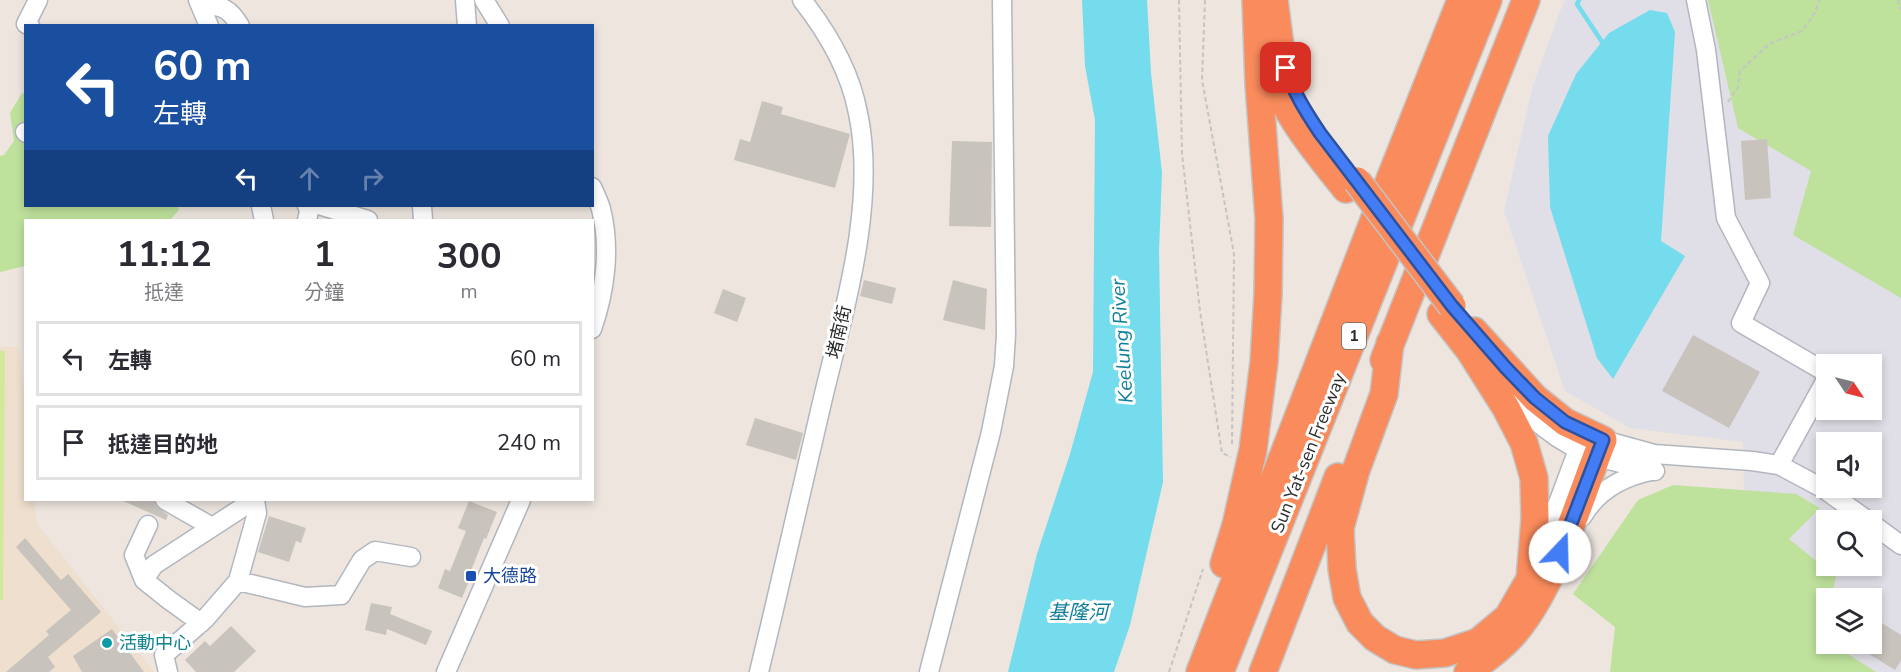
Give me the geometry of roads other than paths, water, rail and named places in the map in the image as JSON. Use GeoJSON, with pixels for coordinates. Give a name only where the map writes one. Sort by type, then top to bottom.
{"type":"FeatureCollection","features":[{"type":"Feature","properties":{"kind":"highway"},"geometry":{"type":"LineString","coordinates":[[1257,0],[1268,60],[1277,88],[1305,138],[1351,185]]}},
{"type":"Feature","properties":{"kind":"highway"},"geometry":{"type":"LineString","coordinates":[[1187,672],[1209,619],[1236,525],[1252,450],[1264,362],[1269,219],[1259,84],[1257,0]]}},
{"type":"Feature","properties":{"kind":"highway"},"geometry":{"type":"LineString","coordinates":[[1274,0],[1281,53],[1290,83],[1303,109],[1351,185],[1447,310],[1535,398],[1590,444],[1541,575],[1535,602],[1516,631],[1468,672]]}},
{"type":"Feature","properties":{"kind":"highway"},"geometry":{"type":"LineString","coordinates":[[1200,672],[1461,0]]}},
{"type":"Feature","properties":{"kind":"highway","name":"Sun Yat-sen Freeway"},"geometry":{"type":"LineString","coordinates":[[1220,672],[1488,0]]}},
{"type":"Feature","properties":{"kind":"highway","name":"Sun Yat-sen Freeway"},"geometry":{"type":"LineString","coordinates":[[1263,672],[1526,0]]}},
{"type":"Feature","properties":{"kind":"highway"},"geometry":{"type":"LineString","coordinates":[[1390,343],[1384,394],[1356,470],[1340,528],[1342,569],[1347,598],[1360,623],[1375,638],[1395,650],[1416,655],[1445,653],[1478,642],[1508,617],[1541,575],[1535,519],[1534,478],[1524,443],[1506,408],[1447,310]]}},
{"type":"Feature","properties":{"kind":"street"},"geometry":{"type":"LineString","coordinates":[[26,24],[38,0]]}},
{"type":"Feature","properties":{"kind":"street"},"geometry":{"type":"LineString","coordinates":[[465,0],[467,24]]}},
{"type":"Feature","properties":{"kind":"street"},"geometry":{"type":"LineString","coordinates":[[484,0],[499,24]]}},
{"type":"Feature","properties":{"kind":"street","name":"堵南街"},"geometry":{"type":"LineString","coordinates":[[759,672],[846,301],[861,218],[864,162],[858,112],[845,71],[828,34],[802,0]]}},
{"type":"Feature","properties":{"kind":"street"},"geometry":{"type":"LineString","coordinates":[[929,672],[991,432],[1004,366],[1006,335],[1002,0]]}},
{"type":"Feature","properties":{"kind":"street"},"geometry":{"type":"LineString","coordinates":[[1696,0],[1706,50],[1726,218],[1760,283],[1741,323],[1816,369]]}},
{"type":"Feature","properties":{"kind":"street"},"geometry":{"type":"LineString","coordinates":[[199,2],[208,24]]}},
{"type":"Feature","properties":{"kind":"street"},"geometry":{"type":"LineString","coordinates":[[199,2],[221,5],[239,24]]}},
{"type":"Feature","properties":{"kind":"street"},"geometry":{"type":"LineString","coordinates":[[594,192],[601,209],[606,242],[605,272],[599,309],[594,323]]}},
{"type":"Feature","properties":{"kind":"street"},"geometry":{"type":"LineString","coordinates":[[325,207],[365,219]]}},
{"type":"Feature","properties":{"kind":"street"},"geometry":{"type":"LineString","coordinates":[[1470,351],[1514,400],[1555,436],[1654,454],[1779,465],[1824,489],[1853,510]]}},
{"type":"Feature","properties":{"kind":"street"},"geometry":{"type":"LineString","coordinates":[[1779,465],[1816,396]]}},
{"type":"Feature","properties":{"kind":"street"},"geometry":{"type":"LineString","coordinates":[[1590,444],[1655,471]]}},
{"type":"Feature","properties":{"kind":"street"},"geometry":{"type":"LineString","coordinates":[[1541,575],[1590,504],[1609,488],[1634,475],[1655,471],[1693,458]]}},
{"type":"Feature","properties":{"kind":"street"},"geometry":{"type":"LineString","coordinates":[[167,501],[212,527]]}},
{"type":"Feature","properties":{"kind":"street"},"geometry":{"type":"LineString","coordinates":[[144,580],[154,565],[253,501]]}},
{"type":"Feature","properties":{"kind":"street"},"geometry":{"type":"LineString","coordinates":[[168,672],[164,655],[201,623],[238,581],[257,513],[255,501]]}},
{"type":"Feature","properties":{"kind":"street"},"geometry":{"type":"LineString","coordinates":[[446,672],[521,501]]}},
{"type":"Feature","properties":{"kind":"street"},"geometry":{"type":"LineString","coordinates":[[148,525],[134,555],[144,580],[201,623]]}},
{"type":"Feature","properties":{"kind":"street"},"geometry":{"type":"LineString","coordinates":[[1882,531],[1901,545]]}},
{"type":"Feature","properties":{"kind":"street"},"geometry":{"type":"LineString","coordinates":[[238,581],[305,597],[341,595],[362,560],[375,551],[411,557]]}},
{"type":"Feature","properties":{"kind":"water","name":"基隆河"},"geometry":{"type":"Polygon","coordinates":[[[1082,0],[1147,0],[1151,73],[1162,173],[1159,251],[1163,482],[1130,625],[1114,672],[1008,672],[1037,554],[1070,454],[1093,372],[1095,120],[1085,66],[1082,0]]]}},
{"type":"Feature","properties":{"kind":"water"},"geometry":{"type":"Polygon","coordinates":[[[1650,10],[1667,13],[1675,32],[1661,241],[1685,256],[1613,379],[1597,358],[1550,207],[1548,136],[1576,74],[1609,33],[1650,10]]]}},
{"type":"Feature","properties":{"kind":"waterway"},"geometry":{"type":"LineString","coordinates":[[1579,0],[1577,4],[1602,42]]}},
{"type":"Feature","properties":{"kind":"place","name":"大德路"},"geometry":{"type":"Point","coordinates":[471,576]}},
{"type":"Feature","properties":{"kind":"place","name":"活動中心"},"geometry":{"type":"Point","coordinates":[107,643]}},
{"type":"Feature","properties":{"kind":"water label","name":"Keelung River"},"geometry":{"type":"Point","coordinates":[1122,341]}}]}
